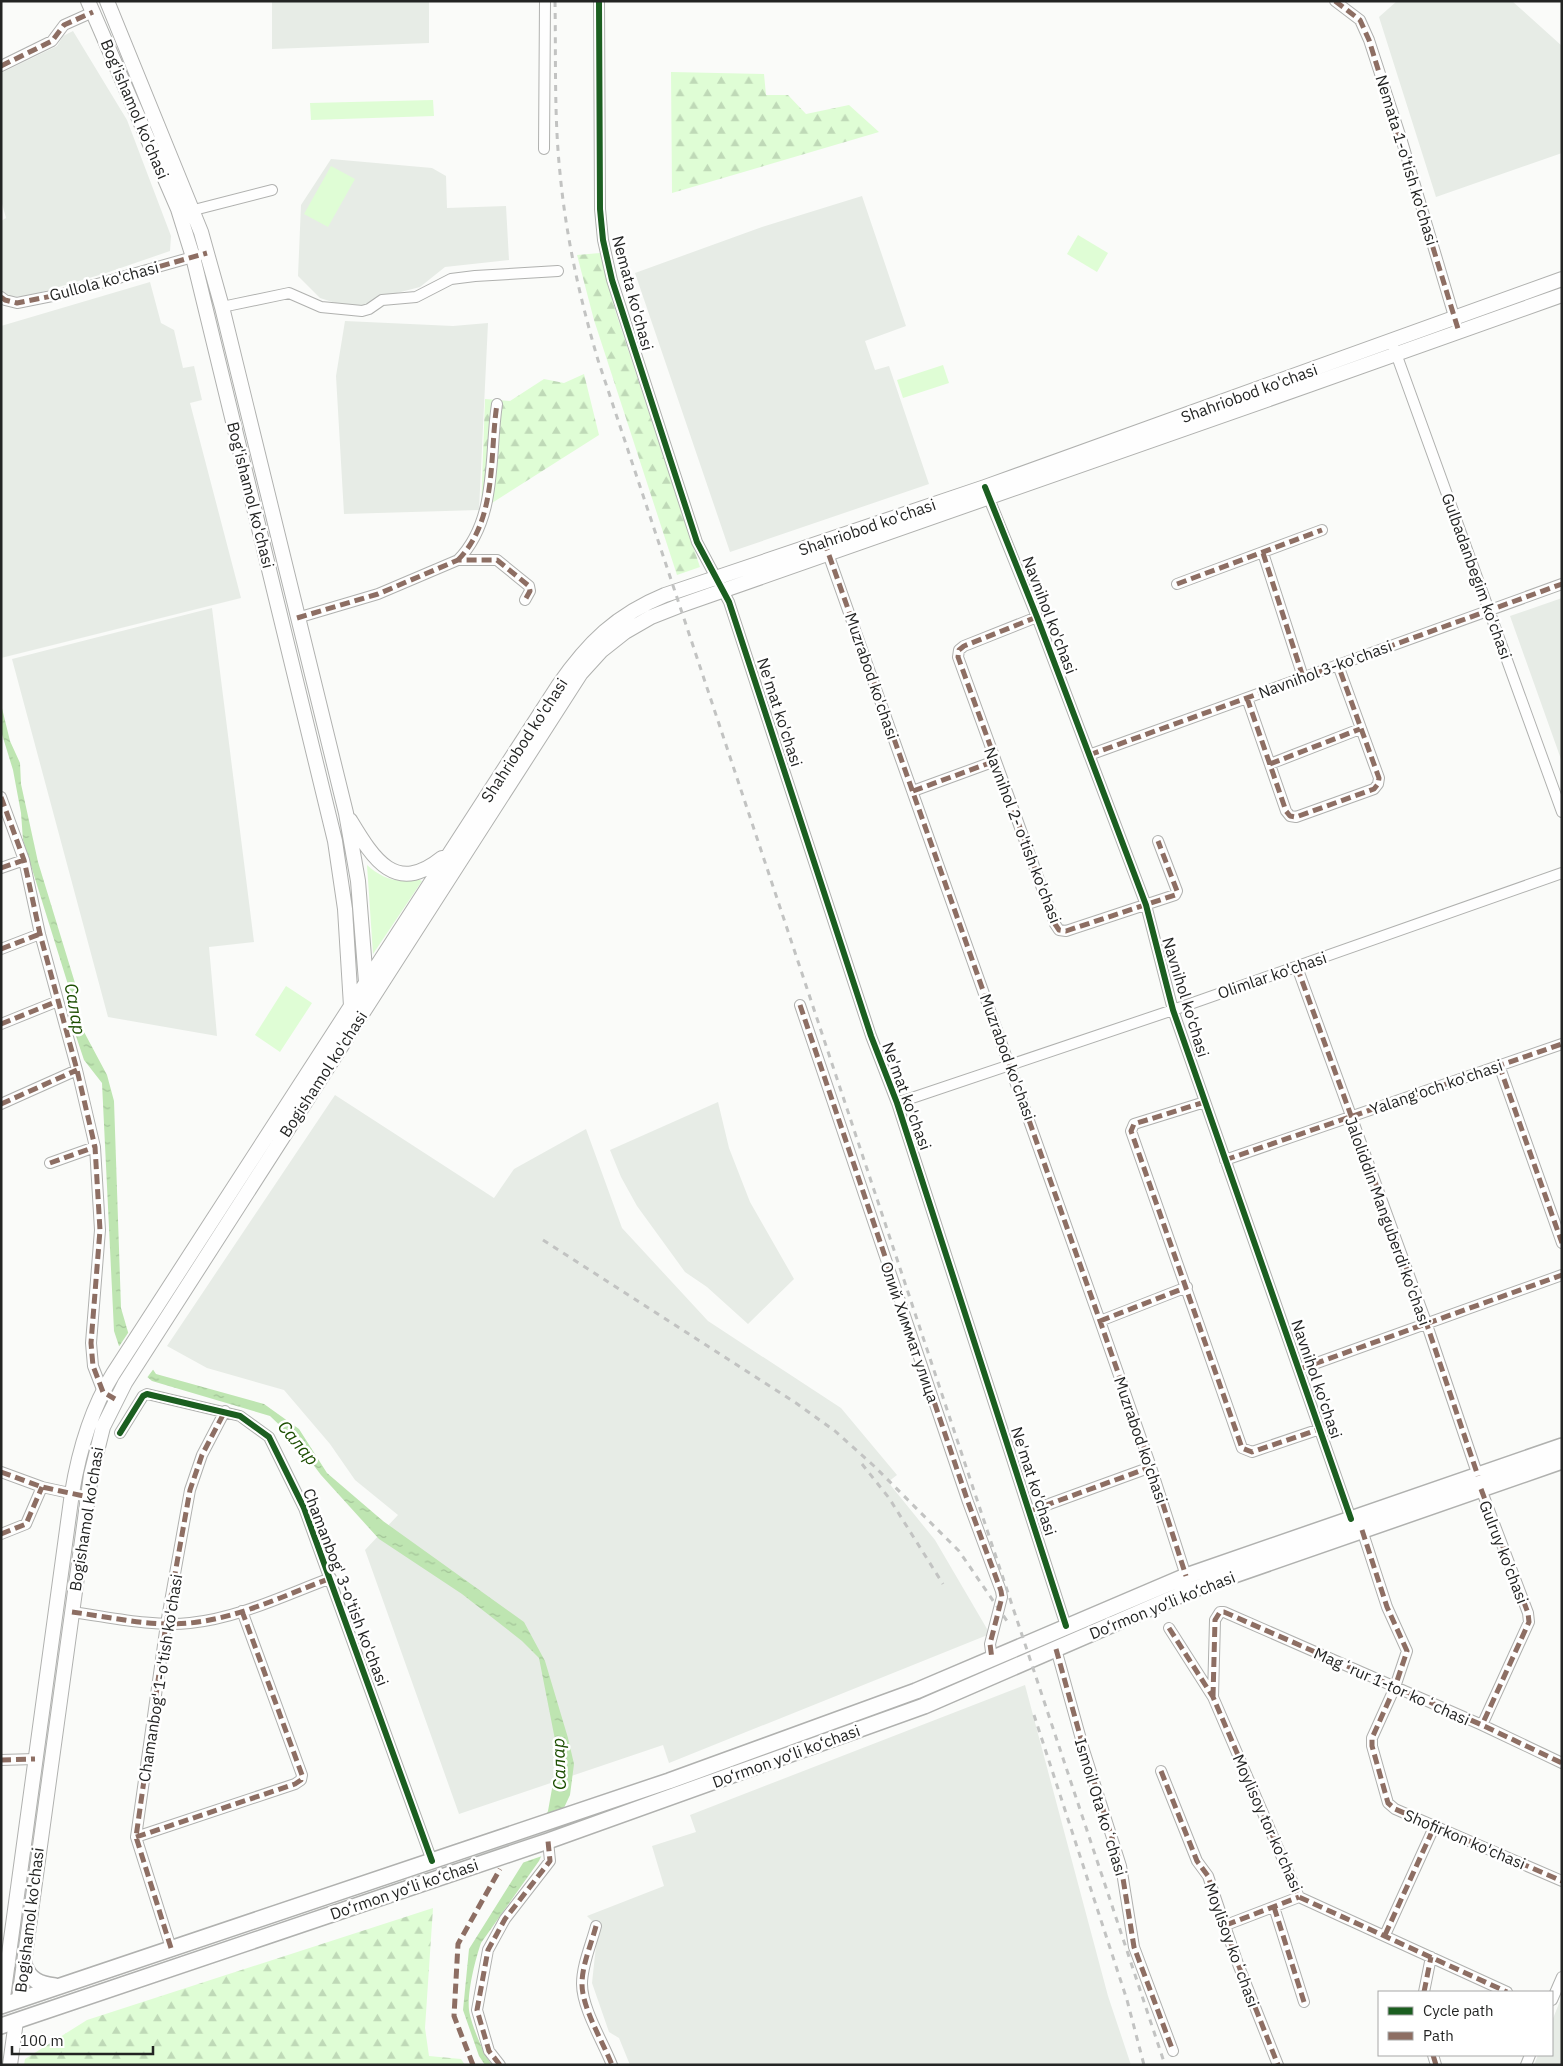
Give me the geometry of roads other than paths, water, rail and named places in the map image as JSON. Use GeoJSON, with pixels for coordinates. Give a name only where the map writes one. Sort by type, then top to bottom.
{"type":"FeatureCollection","features":[{"type":"Feature","properties":{"kind":"main road","name":"Bog'ishamol ko'chasi"},"geometry":{"type":"LineString","coordinates":[[107,1],[194,210],[222,307],[346,814],[358,881],[367,1006]]}},
{"type":"Feature","properties":{"kind":"main road","name":"Bog'ishamol ko'chasi"},"geometry":{"type":"LineString","coordinates":[[91,6],[178,209],[193,257],[335,841],[343,889],[350,957],[351,1006]]}},
{"type":"Feature","properties":{"kind":"main road","name":"Shahriobod ko'chasi"},"geometry":{"type":"LineString","coordinates":[[987,493],[1392,340],[1562,279]]}},
{"type":"Feature","properties":{"kind":"main road","name":"Shahriobod ko'chasi"},"geometry":{"type":"LineString","coordinates":[[351,1006],[366,982],[396,947],[559,705],[594,658],[614,640],[642,622],[826,548],[1397,354],[1562,294]]}},
{"type":"Feature","properties":{"kind":"main road"},"geometry":{"type":"LineString","coordinates":[[248,481],[263,477]]}},
{"type":"Feature","properties":{"kind":"main road"},"geometry":{"type":"LineString","coordinates":[[260,532],[275,528]]}},
{"type":"Feature","properties":{"kind":"main road","name":"Shahriobod ko'chasi"},"geometry":{"type":"LineString","coordinates":[[367,1006],[396,947],[453,847],[558,686],[599,636],[636,607],[665,595],[716,578],[826,548]]}},
{"type":"Feature","properties":{"kind":"main road"},"geometry":{"type":"LineString","coordinates":[[307,726],[323,722]]}},
{"type":"Feature","properties":{"kind":"main road"},"geometry":{"type":"LineString","coordinates":[[346,814],[372,856],[382,865],[394,871],[409,873],[424,870],[437,863],[453,847]]}},
{"type":"Feature","properties":{"kind":"main road","name":"Bogishamol ko'chasi"},"geometry":{"type":"LineString","coordinates":[[10,2065],[88,1497],[98,1443],[115,1399],[298,1101],[351,1006],[367,1006]]}},
{"type":"Feature","properties":{"kind":"main road","name":"Bogishamol ko'chasi"},"geometry":{"type":"LineString","coordinates":[[1,2006],[4,1971],[72,1494],[84,1435],[103,1392],[141,1331],[298,1101],[367,1006]]}},
{"type":"Feature","properties":{"kind":"main road","name":"Do‘rmon yo‘li ko‘chasi"},"geometry":{"type":"LineString","coordinates":[[1,2006],[599,1806],[916,1691],[1186,1576],[1431,1499],[1479,1482],[1562,1446]]}},
{"type":"Feature","properties":{"kind":"main road","name":"Do‘rmon yo‘li ko‘chasi"},"geometry":{"type":"LineString","coordinates":[[1479,1482],[1562,1460]]}},
{"type":"Feature","properties":{"kind":"main road","name":"Do‘rmon yo‘li ko‘chasi"},"geometry":{"type":"LineString","coordinates":[[1,2026],[652,1805],[924,1706],[1194,1589],[1357,1522]]}},
{"type":"Feature","properties":{"kind":"main road"},"geometry":{"type":"LineString","coordinates":[[646,1789],[652,1805]]}},
{"type":"Feature","properties":{"kind":"main road"},"geometry":{"type":"LineString","coordinates":[[24,1965],[28,1976],[35,1981],[56,1987]]}},
{"type":"Feature","properties":{"kind":"street"},"geometry":{"type":"LineString","coordinates":[[544,149],[545,1]]}},
{"type":"Feature","properties":{"kind":"street","name":"Nemata ko'chasi"},"geometry":{"type":"LineString","coordinates":[[599,1],[600,209],[606,256],[618,303],[697,542],[716,578]]}},
{"type":"Feature","properties":{"kind":"street","name":"Nemata 1-o'tish ko'chasi"},"geometry":{"type":"LineString","coordinates":[[1335,1],[1360,20],[1369,40],[1401,138],[1459,332]]}},
{"type":"Feature","properties":{"kind":"street"},"geometry":{"type":"LineString","coordinates":[[1,66],[52,41],[64,25],[91,6]]}},
{"type":"Feature","properties":{"kind":"street"},"geometry":{"type":"LineString","coordinates":[[194,210],[272,190]]}},
{"type":"Feature","properties":{"kind":"street","name":"Gullola ko'chasi"},"geometry":{"type":"LineString","coordinates":[[1,297],[17,303],[44,298],[207,253]]}},
{"type":"Feature","properties":{"kind":"street"},"geometry":{"type":"LineString","coordinates":[[222,307],[289,293],[316,306],[362,311],[369,310],[382,300],[416,297],[451,279],[558,271]]}},
{"type":"Feature","properties":{"kind":"street","name":"Gulbadanbegim ko'chasi"},"geometry":{"type":"LineString","coordinates":[[1392,340],[1562,812]]}},
{"type":"Feature","properties":{"kind":"street"},"geometry":{"type":"LineString","coordinates":[[297,618],[378,594],[458,560],[469,549],[482,523],[490,478],[497,404]]}},
{"type":"Feature","properties":{"kind":"street","name":"Navnihol ko'chasi"},"geometry":{"type":"LineString","coordinates":[[987,493],[1037,617],[1146,905],[1173,1010],[1320,1429],[1357,1522]]}},
{"type":"Feature","properties":{"kind":"street"},"geometry":{"type":"LineString","coordinates":[[1178,584],[1322,530]]}},
{"type":"Feature","properties":{"kind":"street","name":"Muzrabod ko'chasi"},"geometry":{"type":"LineString","coordinates":[[826,548],[1011,1066],[1151,1467],[1186,1576]]}},
{"type":"Feature","properties":{"kind":"street"},"geometry":{"type":"LineString","coordinates":[[1263,553],[1303,677]]}},
{"type":"Feature","properties":{"kind":"street"},"geometry":{"type":"LineString","coordinates":[[458,560],[497,560],[529,586],[530,591],[525,600]]}},
{"type":"Feature","properties":{"kind":"street","name":"Ne'mat ko'chasi"},"geometry":{"type":"LineString","coordinates":[[716,578],[723,590],[871,1036],[897,1103],[1066,1626]]}},
{"type":"Feature","properties":{"kind":"street","name":"Navnihol 3-ko'chasi"},"geometry":{"type":"LineString","coordinates":[[1089,755],[1562,584]]}},
{"type":"Feature","properties":{"kind":"street","name":"Navnihol 2- o'tish ko'chasi"},"geometry":{"type":"LineString","coordinates":[[1037,617],[964,646],[960,650],[958,657],[1055,924],[1060,930],[1066,931],[1175,895],[1177,891],[1158,840]]}},
{"type":"Feature","properties":{"kind":"street"},"geometry":{"type":"LineString","coordinates":[[1246,698],[1286,812],[1290,816],[1296,817],[1374,789],[1378,784],[1378,778],[1338,665]]}},
{"type":"Feature","properties":{"kind":"street"},"geometry":{"type":"LineString","coordinates":[[1270,764],[1360,729]]}},
{"type":"Feature","properties":{"kind":"street"},"geometry":{"type":"LineString","coordinates":[[913,791],[995,761]]}},
{"type":"Feature","properties":{"kind":"street"},"geometry":{"type":"LineString","coordinates":[[1,797],[24,860],[40,934],[77,1070],[95,1147],[100,1230],[91,1343],[93,1366],[103,1392],[115,1399]]}},
{"type":"Feature","properties":{"kind":"street"},"geometry":{"type":"LineString","coordinates":[[1,868],[24,860]]}},
{"type":"Feature","properties":{"kind":"street","name":"Olimlar ko'chasi"},"geometry":{"type":"LineString","coordinates":[[897,1103],[1173,1010],[1562,873]]}},
{"type":"Feature","properties":{"kind":"street"},"geometry":{"type":"LineString","coordinates":[[1,949],[40,934]]}},
{"type":"Feature","properties":{"kind":"street","name":"Jaloliddin Manguberdi ko'chasi"},"geometry":{"type":"LineString","coordinates":[[1297,967],[1426,1322],[1479,1482]]}},
{"type":"Feature","properties":{"kind":"street"},"geometry":{"type":"LineString","coordinates":[[1,1024],[58,1001]]}},
{"type":"Feature","properties":{"kind":"street","name":"Олий Химмат улица"},"geometry":{"type":"LineString","coordinates":[[800,1005],[968,1502],[1001,1590],[1002,1597],[990,1644],[992,1659]]}},
{"type":"Feature","properties":{"kind":"street","name":"Yalang'och ko'chasi"},"geometry":{"type":"LineString","coordinates":[[1225,1160],[1562,1044]]}},
{"type":"Feature","properties":{"kind":"street"},"geometry":{"type":"LineString","coordinates":[[1499,1066],[1562,1243]]}},
{"type":"Feature","properties":{"kind":"street"},"geometry":{"type":"LineString","coordinates":[[1,1104],[77,1070]]}},
{"type":"Feature","properties":{"kind":"street"},"geometry":{"type":"LineString","coordinates":[[1205,1102],[1134,1124],[1131,1131],[1242,1448],[1252,1452],[1320,1429]]}},
{"type":"Feature","properties":{"kind":"street"},"geometry":{"type":"LineString","coordinates":[[50,1163],[95,1147]]}},
{"type":"Feature","properties":{"kind":"street"},"geometry":{"type":"LineString","coordinates":[[1300,1369],[1426,1322],[1562,1275]]}},
{"type":"Feature","properties":{"kind":"street"},"geometry":{"type":"LineString","coordinates":[[1100,1321],[1187,1287]]}},
{"type":"Feature","properties":{"kind":"street","name":"Chamanbog' 3-o'tish ko'chasi"},"geometry":{"type":"LineString","coordinates":[[120,1433],[143,1396],[147,1394],[186,1405],[225,1411],[240,1416],[269,1436],[304,1508],[331,1578],[432,1861]]}},
{"type":"Feature","properties":{"kind":"street","name":"Chamanbog' 1-o'tish ko'chasi"},"geometry":{"type":"LineString","coordinates":[[171,1948],[136,1837],[166,1624],[190,1490],[202,1455],[225,1411]]}},
{"type":"Feature","properties":{"kind":"street"},"geometry":{"type":"LineString","coordinates":[[1030,1511],[1151,1467]]}},
{"type":"Feature","properties":{"kind":"street"},"geometry":{"type":"LineString","coordinates":[[1,1472],[42,1488],[88,1497]]}},
{"type":"Feature","properties":{"kind":"street","name":"Gulruy ko'chasi"},"geometry":{"type":"LineString","coordinates":[[1479,1482],[1528,1613],[1529,1622],[1482,1725]]}},
{"type":"Feature","properties":{"kind":"street"},"geometry":{"type":"LineString","coordinates":[[1,1534],[26,1524],[42,1488]]}},
{"type":"Feature","properties":{"kind":"street","name":"Shofirkon ko'chasi"},"geometry":{"type":"LineString","coordinates":[[1357,1522],[1387,1606],[1407,1651],[1395,1687],[1374,1732],[1372,1746],[1388,1803],[1395,1809],[1562,1881]]}},
{"type":"Feature","properties":{"kind":"street"},"geometry":{"type":"LineString","coordinates":[[72,1612],[166,1624],[190,1623],[242,1611],[331,1578]]}},
{"type":"Feature","properties":{"kind":"street"},"geometry":{"type":"LineString","coordinates":[[136,1837],[295,1784],[301,1780],[302,1775],[242,1611]]}},
{"type":"Feature","properties":{"kind":"street","name":"Magʻrur 1-tor koʻchasi"},"geometry":{"type":"LineString","coordinates":[[1213,1697],[1215,1620],[1220,1612],[1482,1725],[1562,1763]]}},
{"type":"Feature","properties":{"kind":"street","name":"Moylisoy tor ko'chasi"},"geometry":{"type":"LineString","coordinates":[[1169,1628],[1213,1697],[1299,1897],[1505,1991]]}},
{"type":"Feature","properties":{"kind":"street","name":"Ismoil Ota koʻchasi"},"geometry":{"type":"LineString","coordinates":[[1056,1648],[1084,1750],[1121,1866],[1134,1948],[1174,2051]]}},
{"type":"Feature","properties":{"kind":"street"},"geometry":{"type":"LineString","coordinates":[[1,1760],[35,1759]]}},
{"type":"Feature","properties":{"kind":"street","name":"Moylisoy koʻchasi"},"geometry":{"type":"LineString","coordinates":[[1161,1771],[1197,1861],[1208,1876],[1238,1964],[1278,2065]]}},
{"type":"Feature","properties":{"kind":"street"},"geometry":{"type":"LineString","coordinates":[[1385,1935],[1435,1825]]}},
{"type":"Feature","properties":{"kind":"street"},"geometry":{"type":"LineString","coordinates":[[500,2065],[490,2051],[477,2010],[488,1950],[505,1919],[550,1861],[548,1841]]}},
{"type":"Feature","properties":{"kind":"street"},"geometry":{"type":"LineString","coordinates":[[1226,1926],[1299,1897]]}},
{"type":"Feature","properties":{"kind":"street"},"geometry":{"type":"LineString","coordinates":[[1274,1907],[1304,2002]]}},
{"type":"Feature","properties":{"kind":"street"},"geometry":{"type":"LineString","coordinates":[[596,1926],[584,1968],[582,1986],[586,2003],[612,2065]]}},
{"type":"Feature","properties":{"kind":"street"},"geometry":{"type":"LineString","coordinates":[[1424,1991],[1431,1957]]}},
{"type":"Feature","properties":{"kind":"street"},"geometry":{"type":"LineString","coordinates":[[1553,1998],[1562,1977]]}},
{"type":"Feature","properties":{"kind":"water","name":"Салар"},"geometry":{"type":"Polygon","coordinates":[[[1,704],[10,741],[20,763],[21,784],[38,862],[75,983],[83,1030],[107,1075],[114,1101],[121,1308],[128,1332],[156,1374],[264,1404],[299,1429],[327,1473],[383,1521],[524,1622],[545,1661],[574,1764],[570,1795],[539,1861],[481,1943],[476,1958],[470,1986],[469,2010],[478,2038],[492,2065],[485,2065],[479,2056],[463,2010],[469,1949],[523,1863],[548,1811],[558,1755],[539,1658],[522,1641],[462,1594],[379,1539],[321,1475],[294,1439],[270,1416],[152,1381],[134,1366],[119,1346],[114,1331],[102,1083],[84,1060],[74,1030],[70,991],[23,840],[21,813],[13,770],[1,731],[1,704]]]}},
{"type":"Feature","properties":{"kind":"railway"},"geometry":{"type":"LineString","coordinates":[[555,1],[557,130],[563,197],[574,268],[598,360],[1165,2065]]}},
{"type":"Feature","properties":{"kind":"railway"},"geometry":{"type":"LineString","coordinates":[[543,1240],[796,1403],[835,1431],[874,1466],[959,1551],[1007,1621]]}},
{"type":"Feature","properties":{"kind":"railway"},"geometry":{"type":"LineString","coordinates":[[862,1464],[889,1498],[943,1584]]}},
{"type":"Feature","properties":{"kind":"railway"},"geometry":{"type":"LineString","coordinates":[[1034,1715],[1127,2000],[1144,2065]]}}]}
